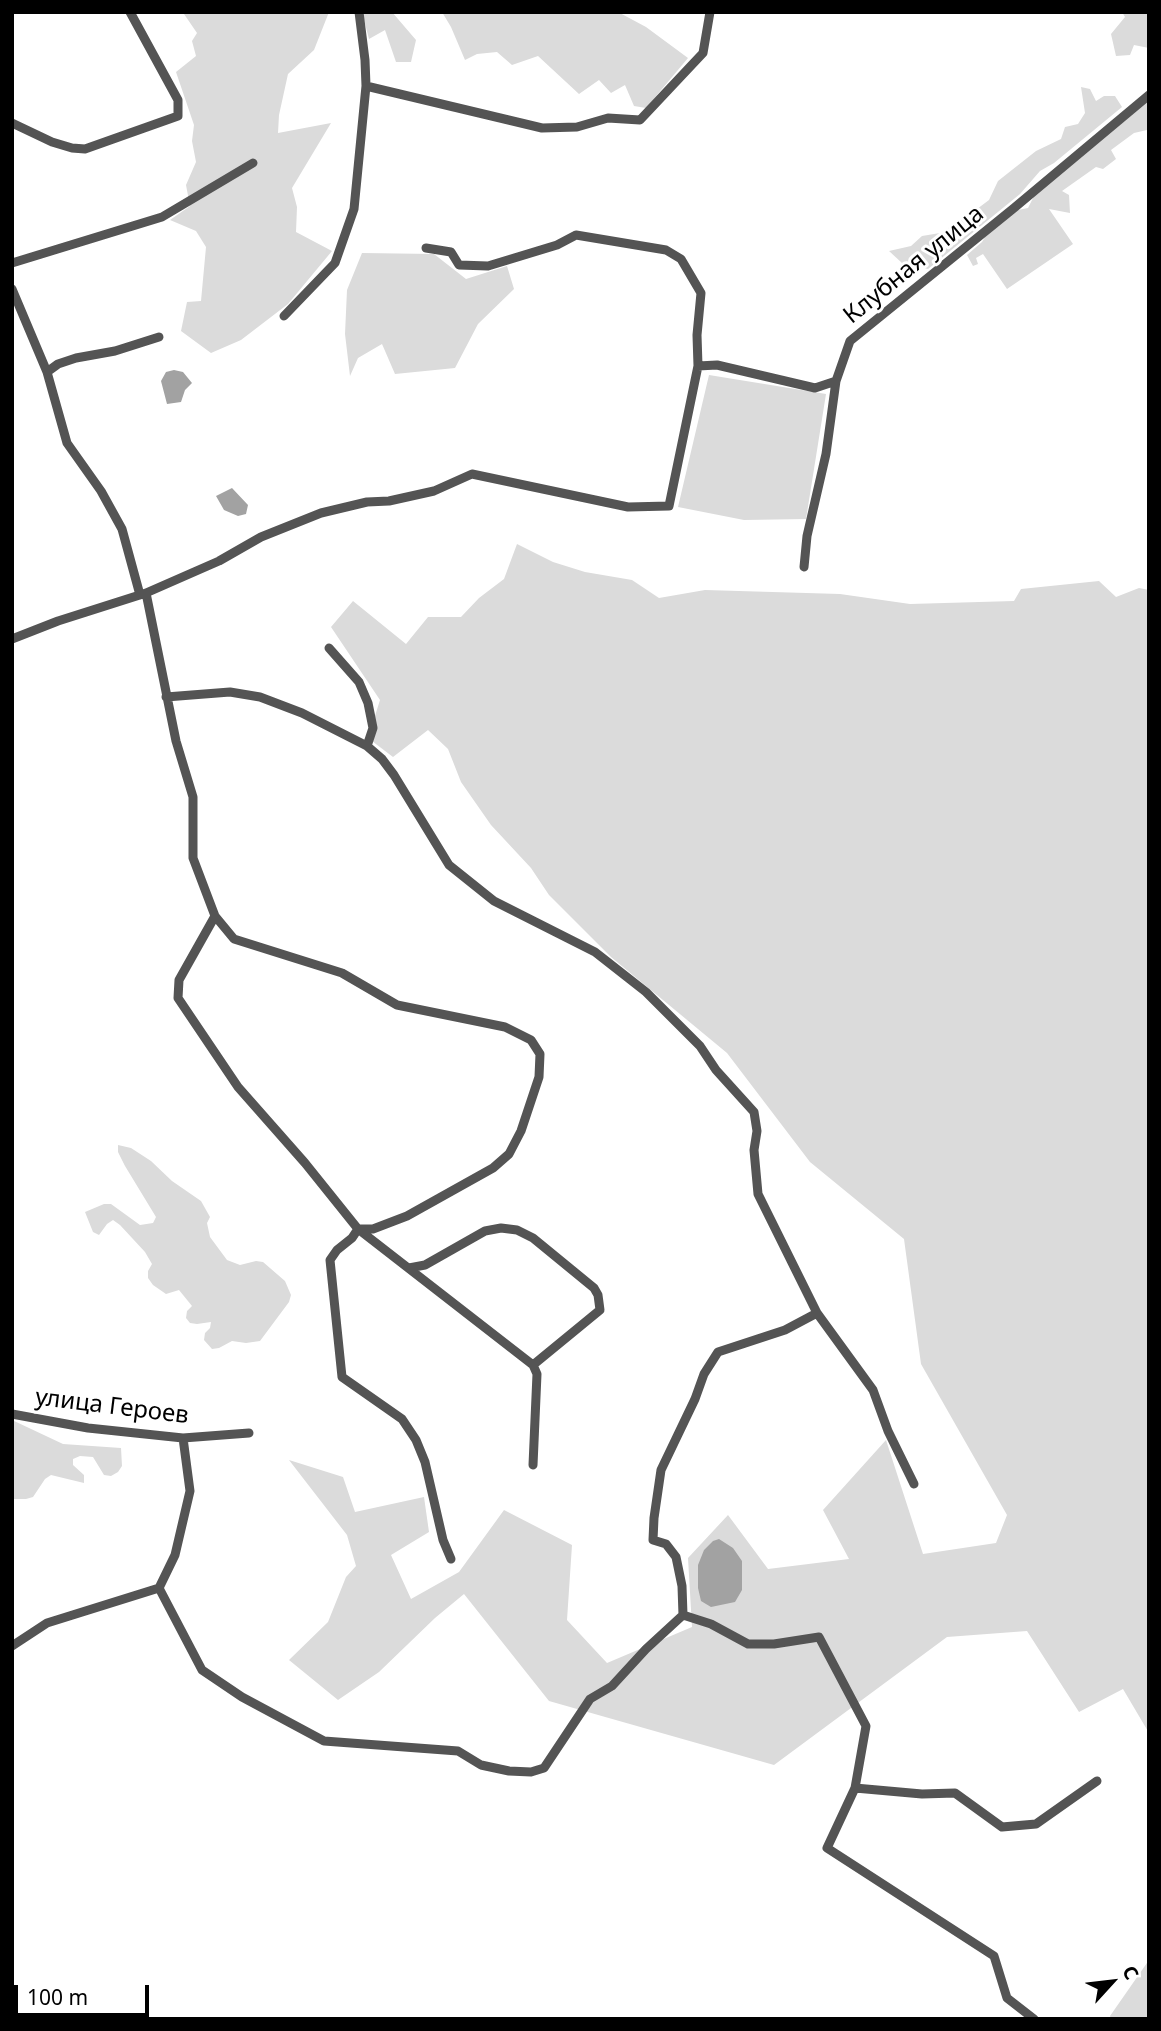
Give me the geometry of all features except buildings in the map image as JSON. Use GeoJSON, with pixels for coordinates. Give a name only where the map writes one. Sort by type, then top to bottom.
{"type":"FeatureCollection","features":[{"type":"Feature","properties":{"kind":"street"},"geometry":{"type":"LineString","coordinates":[[12,123],[52,142],[85,149],[178,116],[178,100],[130,12]]}},
{"type":"Feature","properties":{"kind":"street"},"geometry":{"type":"LineString","coordinates":[[284,316],[335,263],[354,209],[366,86],[359,12]]}},
{"type":"Feature","properties":{"kind":"street"},"geometry":{"type":"LineString","coordinates":[[366,86],[541,128],[577,127],[608,118],[640,120],[703,53],[710,12]]}},
{"type":"Feature","properties":{"kind":"street","name":"Клубная улица"},"geometry":{"type":"LineString","coordinates":[[804,567],[807,536],[826,454],[835,381],[850,341],[1149,95]]}},
{"type":"Feature","properties":{"kind":"street"},"geometry":{"type":"LineString","coordinates":[[12,263],[162,217],[253,163]]}},
{"type":"Feature","properties":{"kind":"street"},"geometry":{"type":"LineString","coordinates":[[12,639],[143,594],[219,561],[261,537],[321,513],[434,491],[472,474],[628,507],[669,506],[698,366],[697,335],[701,293],[681,259],[666,250],[576,235],[557,245],[488,266],[459,264],[452,252],[426,248]]}},
{"type":"Feature","properties":{"kind":"street"},"geometry":{"type":"LineString","coordinates":[[12,289],[47,372],[67,443],[101,491],[122,529],[143,594],[176,741],[193,797],[193,858],[215,916],[234,939],[342,973],[397,1005],[505,1027],[531,1040],[540,1054],[538,1077],[521,1130],[509,1154],[493,1168],[468,1183],[394,1221],[373,1229],[358,1229]]}},
{"type":"Feature","properties":{"kind":"street"},"geometry":{"type":"LineString","coordinates":[[47,372],[58,364],[76,358],[114,351],[159,337]]}},
{"type":"Feature","properties":{"kind":"street"},"geometry":{"type":"LineString","coordinates":[[698,366],[716,365],[815,388],[835,381]]}},
{"type":"Feature","properties":{"kind":"street"},"geometry":{"type":"LineString","coordinates":[[329,648],[359,682],[368,703],[373,728],[367,746]]}},
{"type":"Feature","properties":{"kind":"street"},"geometry":{"type":"LineString","coordinates":[[166,696],[230,692],[260,697],[302,713],[367,746],[382,759],[394,775],[449,865],[495,901],[595,952],[646,992],[700,1046],[716,1070],[754,1112],[758,1194],[817,1313],[873,1390],[888,1431],[914,1483]]}},
{"type":"Feature","properties":{"kind":"street"},"geometry":{"type":"LineString","coordinates":[[215,916],[180,980],[178,998],[238,1087],[305,1163],[358,1229],[533,1365],[537,1374],[533,1465]]}},
{"type":"Feature","properties":{"kind":"street"},"geometry":{"type":"LineString","coordinates":[[409,1268],[425,1265],[485,1231],[501,1228],[517,1230],[533,1238],[594,1288],[600,1310],[533,1365]]}},
{"type":"Feature","properties":{"kind":"street"},"geometry":{"type":"LineString","coordinates":[[358,1229],[330,1260],[342,1377],[402,1419],[416,1440],[425,1462],[443,1540],[451,1559]]}},
{"type":"Feature","properties":{"kind":"street"},"geometry":{"type":"LineString","coordinates":[[159,1588],[202,1670],[242,1697],[324,1741],[458,1751],[481,1765],[509,1772],[531,1772],[544,1768],[552,1760],[590,1699],[612,1686],[646,1649],[683,1615],[682,1586],[676,1556],[666,1545],[653,1540],[654,1518],[661,1470],[704,1374],[718,1352],[785,1330],[817,1313]]}},
{"type":"Feature","properties":{"kind":"street","name":"улица Героев"},"geometry":{"type":"LineString","coordinates":[[12,1414],[88,1428],[183,1438],[249,1433]]}},
{"type":"Feature","properties":{"kind":"street"},"geometry":{"type":"LineString","coordinates":[[12,1646],[47,1623],[159,1588],[174,1555],[190,1491],[183,1438]]}},
{"type":"Feature","properties":{"kind":"street"},"geometry":{"type":"LineString","coordinates":[[683,1615],[711,1624],[748,1644],[774,1644],[819,1637],[866,1726],[855,1788],[828,1848],[994,1956],[1007,1998],[1034,2019]]}},
{"type":"Feature","properties":{"kind":"street"},"geometry":{"type":"LineString","coordinates":[[855,1788],[922,1794],[955,1793],[1002,1827],[1036,1824],[1097,1782]]}},
{"type":"Feature","properties":{"kind":"shaded area"},"geometry":{"type":"Polygon","coordinates":[[[165,12],[329,12],[314,50],[288,74],[278,133],[331,123],[292,188],[297,207],[296,232],[332,251],[288,304],[241,340],[211,353],[181,331],[187,302],[201,301],[206,247],[196,231],[170,220],[190,206],[186,185],[196,162],[192,141],[194,125],[176,72],[196,56],[192,41],[197,33],[184,14],[165,12]]]}},
{"type":"Feature","properties":{"kind":"shaded area"},"geometry":{"type":"Polygon","coordinates":[[[362,12],[392,12],[416,40],[411,62],[396,62],[385,30],[369,39],[362,12]]]}},
{"type":"Feature","properties":{"kind":"shaded area"},"geometry":{"type":"Polygon","coordinates":[[[442,12],[618,12],[646,27],[688,58],[646,108],[634,106],[625,85],[611,93],[599,80],[579,94],[538,56],[512,65],[497,52],[477,54],[465,60],[442,12]]]}},
{"type":"Feature","properties":{"kind":"shaded area"},"geometry":{"type":"Polygon","coordinates":[[[1122,12],[1149,14],[1149,48],[1134,45],[1130,55],[1116,56],[1111,34],[1125,17],[1122,12]]]}},
{"type":"Feature","properties":{"kind":"shaded area"},"geometry":{"type":"Polygon","coordinates":[[[1081,87],[1090,89],[1096,101],[1104,96],[1115,96],[1122,107],[1054,163],[1040,171],[1020,194],[928,269],[902,263],[889,251],[911,246],[922,236],[940,233],[965,218],[989,200],[998,181],[1036,151],[1061,139],[1065,127],[1078,124],[1085,113],[1081,87]]]}},
{"type":"Feature","properties":{"kind":"shaded area"},"geometry":{"type":"Polygon","coordinates":[[[1149,97],[1147,130],[1134,133],[1111,150],[1116,159],[1103,169],[1096,167],[1062,191],[1069,195],[1070,213],[1049,209],[1073,244],[1007,289],[983,254],[976,258],[978,264],[973,266],[967,255],[987,234],[1018,210],[1028,208],[1034,196],[1149,97]]]}},
{"type":"Feature","properties":{"kind":"shaded area"},"geometry":{"type":"Polygon","coordinates":[[[362,253],[434,254],[466,279],[507,266],[514,289],[478,324],[455,368],[395,374],[382,344],[358,358],[350,376],[345,334],[347,290],[362,253]]]}},
{"type":"Feature","properties":{"kind":"shaded area"},"geometry":{"type":"Polygon","coordinates":[[[166,372],[183,372],[192,383],[185,390],[181,402],[167,404],[161,381],[166,372]]]}},
{"type":"Feature","properties":{"kind":"shaded area"},"geometry":{"type":"Polygon","coordinates":[[[709,375],[826,394],[806,519],[744,520],[678,507],[709,375]]]}},
{"type":"Feature","properties":{"kind":"shaded area"},"geometry":{"type":"Polygon","coordinates":[[[232,488],[248,505],[246,514],[238,516],[224,510],[216,496],[232,488]]]}},
{"type":"Feature","properties":{"kind":"shaded area"},"geometry":{"type":"Polygon","coordinates":[[[517,544],[553,562],[585,572],[632,580],[659,598],[705,590],[840,594],[910,604],[1014,601],[1021,589],[1099,581],[1116,597],[1139,588],[1149,590],[1149,1733],[1123,1689],[1079,1712],[1027,1631],[947,1637],[774,1765],[549,1701],[464,1594],[379,1672],[338,1700],[289,1660],[328,1622],[346,1577],[356,1566],[347,1535],[289,1460],[343,1477],[355,1512],[424,1497],[429,1532],[391,1555],[411,1599],[459,1572],[504,1510],[572,1545],[567,1620],[607,1663],[692,1627],[688,1558],[728,1515],[768,1569],[849,1559],[823,1510],[886,1440],[923,1554],[996,1543],[1007,1515],[921,1364],[904,1239],[810,1162],[727,1053],[611,957],[549,895],[531,868],[491,825],[461,782],[448,749],[428,730],[393,757],[368,738],[380,700],[331,627],[353,601],[406,644],[428,617],[461,617],[479,598],[504,579],[517,544]]]}},
{"type":"Feature","properties":{"kind":"shaded area"},"geometry":{"type":"Polygon","coordinates":[[[118,1145],[131,1148],[151,1161],[172,1181],[201,1201],[210,1217],[207,1223],[210,1237],[227,1260],[240,1265],[263,1262],[285,1281],[291,1295],[289,1302],[260,1341],[232,1341],[212,1349],[204,1340],[211,1322],[190,1323],[186,1318],[187,1311],[192,1306],[179,1290],[166,1294],[153,1285],[148,1278],[152,1264],[145,1252],[120,1225],[113,1220],[99,1235],[93,1232],[85,1212],[104,1204],[111,1204],[140,1225],[153,1223],[156,1217],[125,1166],[118,1152],[118,1145]]]}},
{"type":"Feature","properties":{"kind":"shaded area"},"geometry":{"type":"Polygon","coordinates":[[[12,1420],[63,1444],[121,1448],[122,1466],[111,1476],[104,1475],[93,1457],[80,1456],[73,1459],[73,1465],[84,1475],[84,1483],[51,1475],[45,1479],[33,1497],[12,1499],[12,1420]]]}},
{"type":"Feature","properties":{"kind":"shaded area"},"geometry":{"type":"Polygon","coordinates":[[[719,1539],[733,1548],[742,1561],[742,1590],[735,1602],[711,1607],[701,1601],[698,1565],[704,1550],[719,1539]]]}},
{"type":"Feature","properties":{"kind":"shaded area"},"geometry":{"type":"Polygon","coordinates":[[[1149,1960],[1149,2019],[1111,2019],[1110,2016],[1149,1960]]]}}]}
